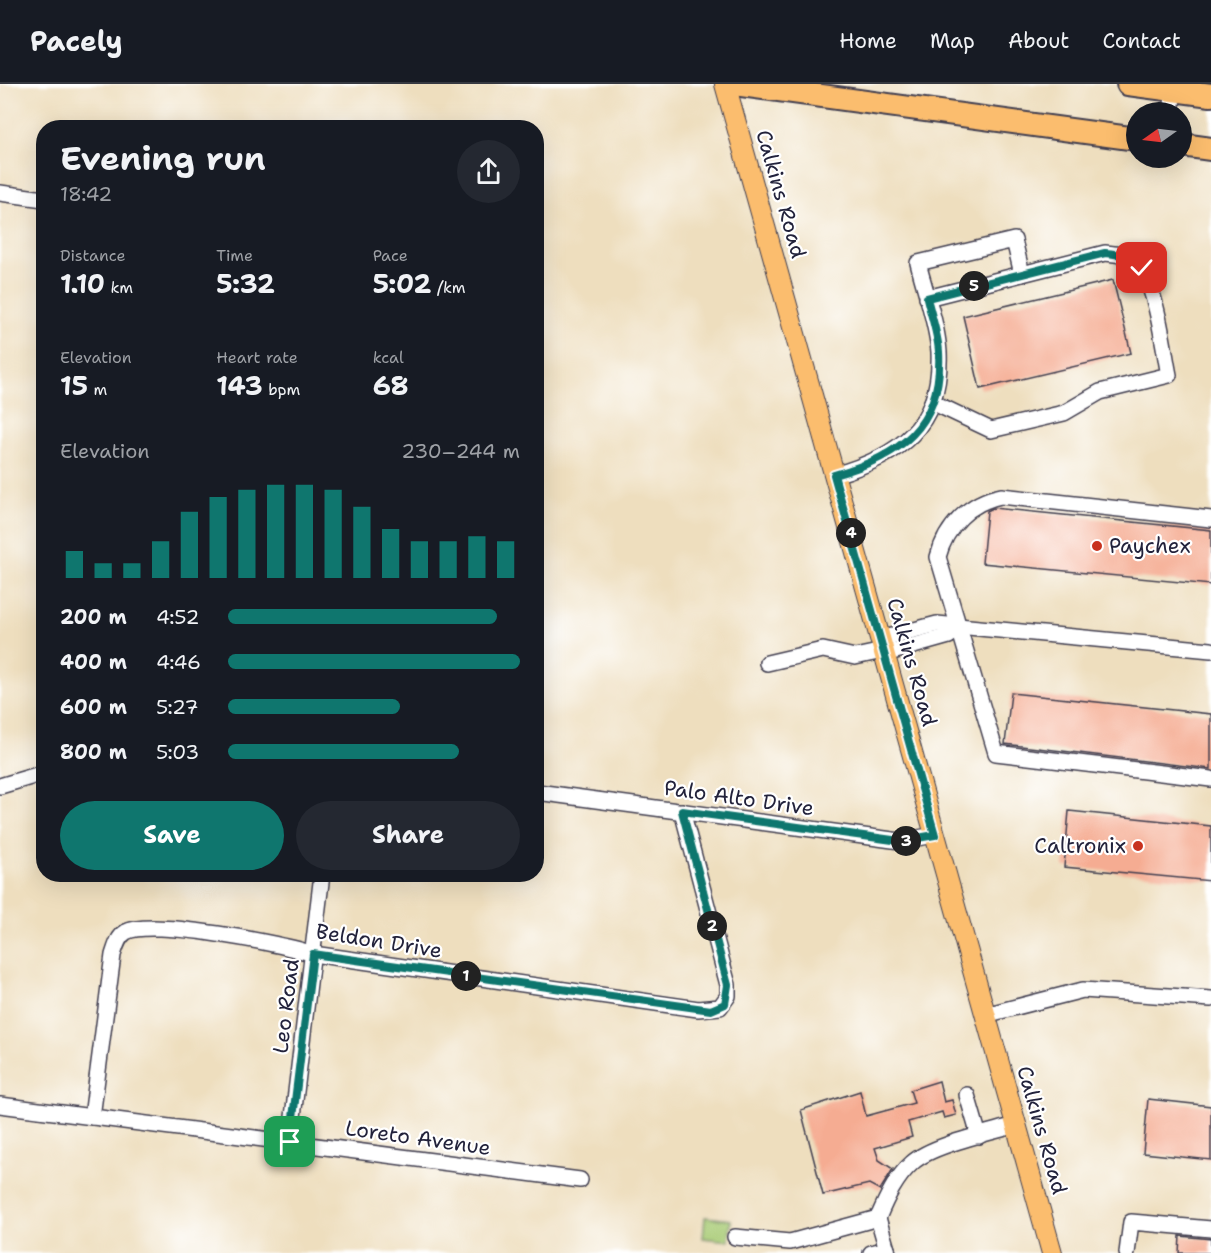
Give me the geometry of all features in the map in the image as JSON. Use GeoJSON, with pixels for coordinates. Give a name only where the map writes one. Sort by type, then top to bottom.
{"type":"FeatureCollection","features":[{"type":"Feature","properties":{"kind":"highway"},"geometry":{"type":"LineString","coordinates":[[734,84],[1126,137]]}},
{"type":"Feature","properties":{"kind":"highway"},"geometry":{"type":"LineString","coordinates":[[1128,84],[1211,95]]}},
{"type":"Feature","properties":{"kind":"highway"},"geometry":{"type":"LineString","coordinates":[[1192,146],[1211,149]]}},
{"type":"Feature","properties":{"kind":"main road","name":"Calkins Road"},"geometry":{"type":"LineString","coordinates":[[725,84],[1052,1253]]}},
{"type":"Feature","properties":{"kind":"street"},"geometry":{"type":"LineString","coordinates":[[1172,102],[1174,90]]}},
{"type":"Feature","properties":{"kind":"street"},"geometry":{"type":"LineString","coordinates":[[0,194],[36,198]]}},
{"type":"Feature","properties":{"kind":"street"},"geometry":{"type":"LineString","coordinates":[[834,475],[878,461],[894,452],[917,430],[933,402],[938,382],[939,350],[918,263],[1014,240],[1022,274]]}},
{"type":"Feature","properties":{"kind":"street"},"geometry":{"type":"LineString","coordinates":[[927,298],[1105,253],[1118,254],[1132,259],[1148,278],[1169,375],[1100,392],[1064,413],[992,430],[933,402]]}},
{"type":"Feature","properties":{"kind":"street"},"geometry":{"type":"LineString","coordinates":[[1211,519],[1001,496],[985,499],[970,507],[942,540],[939,556],[996,753],[1211,779]]}},
{"type":"Feature","properties":{"kind":"street"},"geometry":{"type":"LineString","coordinates":[[767,663],[823,650],[855,657],[883,648],[949,636],[958,626]]}},
{"type":"Feature","properties":{"kind":"street"},"geometry":{"type":"LineString","coordinates":[[958,626],[1211,650]]}},
{"type":"Feature","properties":{"kind":"street"},"geometry":{"type":"LineString","coordinates":[[0,786],[36,775]]}},
{"type":"Feature","properties":{"kind":"street","name":"Palo Alto Drive"},"geometry":{"type":"LineString","coordinates":[[544,793],[900,841],[935,835]]}},
{"type":"Feature","properties":{"kind":"street","name":"Beldon Drive"},"geometry":{"type":"LineString","coordinates":[[92,1117],[113,955],[118,941],[126,932],[146,927],[290,946],[313,954],[698,1009],[720,1007],[728,996],[728,985],[682,811]]}},
{"type":"Feature","properties":{"kind":"street","name":"Leo Road"},"geometry":{"type":"LineString","coordinates":[[290,1142],[321,882]]}},
{"type":"Feature","properties":{"kind":"street"},"geometry":{"type":"LineString","coordinates":[[985,1015],[1083,990],[1211,999]]}},
{"type":"Feature","properties":{"kind":"street"},"geometry":{"type":"LineString","coordinates":[[967,1095],[979,1136]]}},
{"type":"Feature","properties":{"kind":"street","name":"Loreto Avenue"},"geometry":{"type":"LineString","coordinates":[[0,1104],[580,1180]]}},
{"type":"Feature","properties":{"kind":"street"},"geometry":{"type":"LineString","coordinates":[[871,1253],[888,1251],[878,1218],[891,1192],[912,1162],[928,1152],[1016,1125]]}},
{"type":"Feature","properties":{"kind":"street"},"geometry":{"type":"LineString","coordinates":[[735,1237],[790,1242],[878,1218]]}},
{"type":"Feature","properties":{"kind":"street"},"geometry":{"type":"LineString","coordinates":[[1127,1253],[1131,1222],[1211,1229]]}},
{"type":"Feature","properties":{"kind":"green space"},"geometry":{"type":"Polygon","coordinates":[[[705,1217],[731,1220],[729,1241],[703,1238],[705,1217]]]}},
{"type":"Feature","properties":{"kind":"building"},"geometry":{"type":"Polygon","coordinates":[[[1113,280],[1131,353],[980,389],[963,316],[1113,280]]]}},
{"type":"Feature","properties":{"kind":"building","name":"Paychex"},"geometry":{"type":"Polygon","coordinates":[[[993,508],[1211,530],[1211,585],[982,563],[987,511],[993,508]]]}},
{"type":"Feature","properties":{"kind":"building"},"geometry":{"type":"Polygon","coordinates":[[[1011,693],[1211,714],[1211,769],[1005,744],[1011,693]]]}},
{"type":"Feature","properties":{"kind":"building","name":"Caltronix"},"geometry":{"type":"Polygon","coordinates":[[[1069,811],[1211,826],[1211,881],[1064,867],[1069,811]]]}},
{"type":"Feature","properties":{"kind":"building"},"geometry":{"type":"Polygon","coordinates":[[[939,1081],[944,1102],[952,1100],[956,1115],[944,1118],[942,1112],[908,1122],[912,1137],[875,1148],[879,1160],[893,1169],[880,1190],[869,1184],[823,1195],[801,1110],[860,1091],[866,1116],[914,1103],[910,1090],[939,1081]]]}},
{"type":"Feature","properties":{"kind":"building"},"geometry":{"type":"Polygon","coordinates":[[[1148,1099],[1211,1106],[1211,1160],[1143,1153],[1148,1099]]]}},
{"type":"Feature","properties":{"kind":"building"},"geometry":{"type":"Polygon","coordinates":[[[1180,1236],[1211,1239],[1211,1253],[1179,1253],[1180,1236]]]}},
{"type":"Feature","properties":{"kind":"place","name":"Paychex"},"geometry":{"type":"Point","coordinates":[1097,546]}},
{"type":"Feature","properties":{"kind":"place","name":"Caltronix"},"geometry":{"type":"Point","coordinates":[1138,846]}},
{"type":"Feature","properties":{"kind":"route"},"geometry":{"type":"LineString","coordinates":[[290,1142],[313,954],[711,1010],[725,1004],[728,985],[682,811],[900,841],[935,835],[834,475],[878,461],[894,452],[917,430],[931,407],[938,382],[939,350],[927,298],[1105,253],[1118,254],[1132,259],[1142,268]]}}]}
